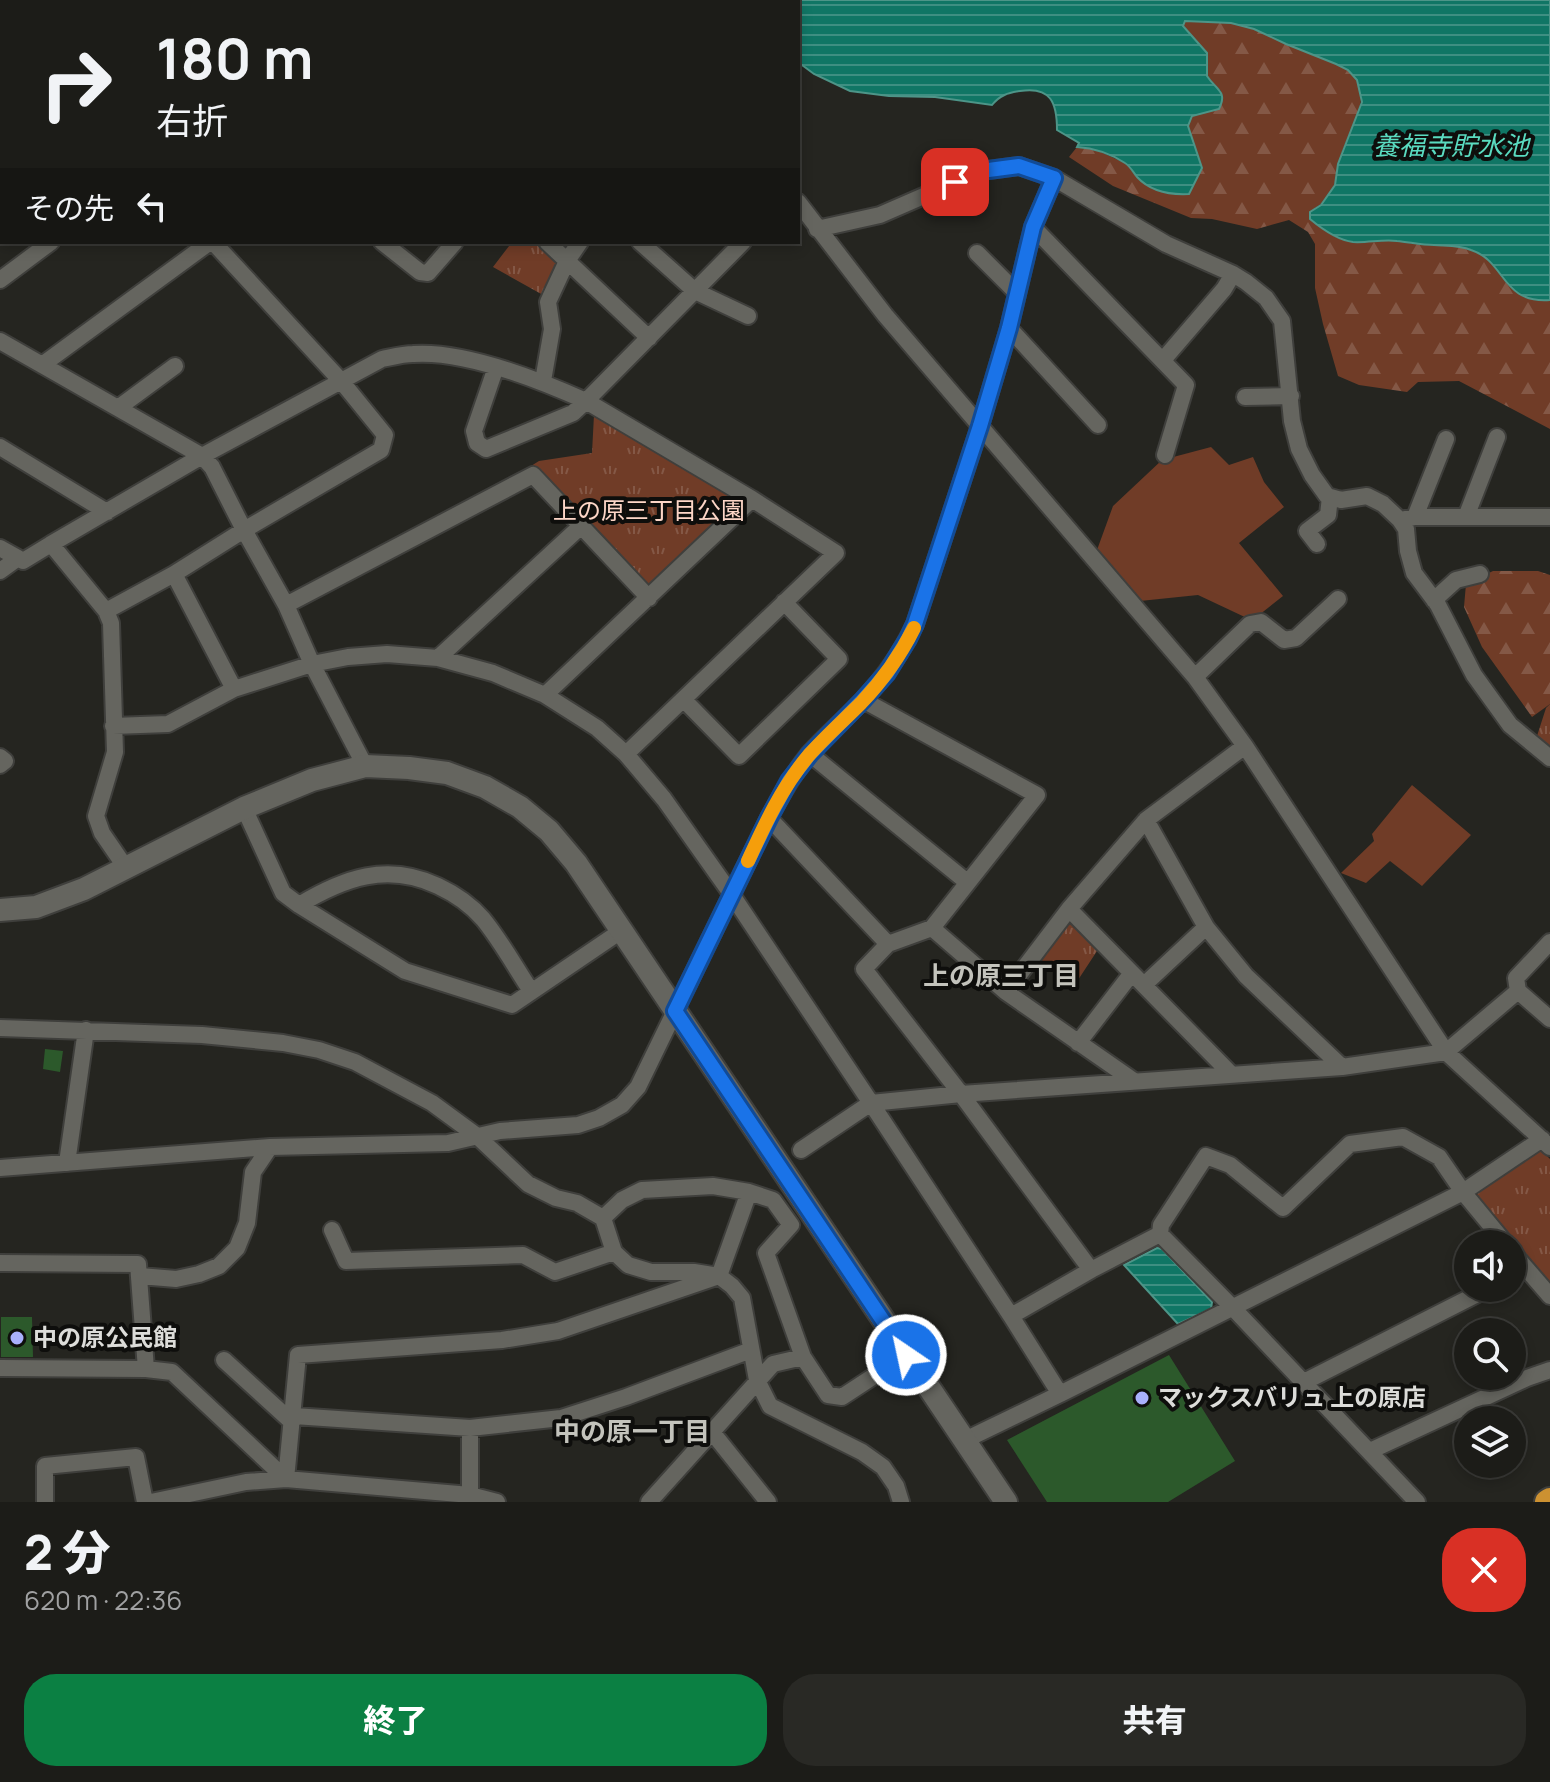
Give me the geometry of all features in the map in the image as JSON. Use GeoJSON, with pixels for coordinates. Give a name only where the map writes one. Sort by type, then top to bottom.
{"type":"FeatureCollection","features":[{"type":"Feature","properties":{"kind":"street"},"geometry":{"type":"LineString","coordinates":[[817,229],[880,215],[981,171],[1019,166],[1054,178],[1166,244],[1233,274],[1266,298],[1282,321],[1292,421],[1299,449],[1327,496],[1341,500],[1367,496],[1408,518],[1550,517]]}},
{"type":"Feature","properties":{"kind":"street"},"geometry":{"type":"LineString","coordinates":[[0,1168],[270,1147],[448,1143],[500,1131],[578,1125],[622,1105],[638,1087],[789,781],[810,754],[887,673],[915,624],[980,426],[1009,328],[1033,227],[1054,178]]}},
{"type":"Feature","properties":{"kind":"street"},"geometry":{"type":"LineString","coordinates":[[800,205],[885,315],[1195,677],[1245,746],[1446,1052],[1546,1143],[1463,1192],[963,1441]]}},
{"type":"Feature","properties":{"kind":"street"},"geometry":{"type":"LineString","coordinates":[[1033,227],[1186,385],[1165,455]]}},
{"type":"Feature","properties":{"kind":"street"},"geometry":{"type":"LineString","coordinates":[[0,280],[44,244]]}},
{"type":"Feature","properties":{"kind":"street"},"geometry":{"type":"LineString","coordinates":[[42,365],[208,244]]}},
{"type":"Feature","properties":{"kind":"street"},"geometry":{"type":"LineString","coordinates":[[106,611],[174,574],[381,450],[385,435],[342,382],[213,244]]}},
{"type":"Feature","properties":{"kind":"street"},"geometry":{"type":"LineString","coordinates":[[385,244],[420,272],[428,273],[453,244]]}},
{"type":"Feature","properties":{"kind":"street"},"geometry":{"type":"LineString","coordinates":[[549,244],[649,338]]}},
{"type":"Feature","properties":{"kind":"street"},"geometry":{"type":"LineString","coordinates":[[543,381],[552,329],[548,302],[579,244]]}},
{"type":"Feature","properties":{"kind":"street"},"geometry":{"type":"LineString","coordinates":[[642,244],[695,291],[748,316]]}},
{"type":"Feature","properties":{"kind":"street"},"geometry":{"type":"LineString","coordinates":[[496,367],[474,431],[477,443],[486,449],[573,413],[741,244]]}},
{"type":"Feature","properties":{"kind":"street"},"geometry":{"type":"LineString","coordinates":[[977,253],[1017,293]]}},
{"type":"Feature","properties":{"kind":"street"},"geometry":{"type":"LineString","coordinates":[[1163,360],[1224,289],[1233,274]]}},
{"type":"Feature","properties":{"kind":"street"},"geometry":{"type":"LineString","coordinates":[[1009,328],[1098,425]]}},
{"type":"Feature","properties":{"kind":"street"},"geometry":{"type":"LineString","coordinates":[[0,341],[202,456],[212,467],[286,605],[312,664],[365,766]]}},
{"type":"Feature","properties":{"kind":"street"},"geometry":{"type":"LineString","coordinates":[[0,548],[23,561],[202,456],[382,359],[413,354],[448,356],[543,381],[586,401],[752,499],[836,553],[626,754]]}},
{"type":"Feature","properties":{"kind":"street"},"geometry":{"type":"LineString","coordinates":[[118,408],[175,366]]}},
{"type":"Feature","properties":{"kind":"street"},"geometry":{"type":"LineString","coordinates":[[1245,397],[1291,396]]}},
{"type":"Feature","properties":{"kind":"street"},"geometry":{"type":"LineString","coordinates":[[1466,517],[1497,437]]}},
{"type":"Feature","properties":{"kind":"street"},"geometry":{"type":"LineString","coordinates":[[1446,439],[1408,518],[1408,551],[1414,573],[1434,600],[1474,675],[1510,725],[1550,758]]}},
{"type":"Feature","properties":{"kind":"street"},"geometry":{"type":"LineString","coordinates":[[0,447],[107,512]]}},
{"type":"Feature","properties":{"kind":"street"},"geometry":{"type":"LineString","coordinates":[[286,605],[533,475],[649,598]]}},
{"type":"Feature","properties":{"kind":"street"},"geometry":{"type":"LineString","coordinates":[[1317,544],[1307,531],[1328,515],[1330,497]]}},
{"type":"Feature","properties":{"kind":"street"},"geometry":{"type":"LineString","coordinates":[[545,695],[752,499]]}},
{"type":"Feature","properties":{"kind":"street"},"geometry":{"type":"LineString","coordinates":[[438,658],[580,527]]}},
{"type":"Feature","properties":{"kind":"street"},"geometry":{"type":"LineString","coordinates":[[51,544],[106,611],[111,623],[115,752],[96,816],[102,833],[126,868]]}},
{"type":"Feature","properties":{"kind":"street"},"geometry":{"type":"LineString","coordinates":[[0,571],[18,558]]}},
{"type":"Feature","properties":{"kind":"street"},"geometry":{"type":"LineString","coordinates":[[174,574],[234,689]]}},
{"type":"Feature","properties":{"kind":"street"},"geometry":{"type":"LineString","coordinates":[[1434,600],[1456,580],[1480,574]]}},
{"type":"Feature","properties":{"kind":"street"},"geometry":{"type":"LineString","coordinates":[[1195,677],[1250,624],[1261,622],[1284,640],[1296,638],[1338,599]]}},
{"type":"Feature","properties":{"kind":"street"},"geometry":{"type":"LineString","coordinates":[[684,700],[739,756],[839,659],[784,602]]}},
{"type":"Feature","properties":{"kind":"street"},"geometry":{"type":"LineString","coordinates":[[113,726],[168,724],[234,689],[312,664],[387,654],[438,658],[493,673],[545,695],[597,728],[626,754],[664,799],[732,895],[1060,1394]]}},
{"type":"Feature","properties":{"kind":"street"},"geometry":{"type":"LineString","coordinates":[[863,700],[1037,795],[932,928],[888,944],[864,969],[1091,1270]]}},
{"type":"Feature","properties":{"kind":"street"},"geometry":{"type":"LineString","coordinates":[[1006,992],[1069,909],[1146,820],[1245,746]]}},
{"type":"Feature","properties":{"kind":"street"},"geometry":{"type":"LineString","coordinates":[[810,754],[967,882]]}},
{"type":"Feature","properties":{"kind":"street"},"geometry":{"type":"LineString","coordinates":[[0,757],[5,761],[0,765]]}},
{"type":"Feature","properties":{"kind":"street"},"geometry":{"type":"LineString","coordinates":[[0,910],[36,907],[84,889],[244,808],[312,780],[365,766],[447,773],[485,787],[520,807],[549,831],[576,863],[1006,1502]]}},
{"type":"Feature","properties":{"kind":"street"},"geometry":{"type":"LineString","coordinates":[[244,808],[283,893],[405,971],[512,1005],[621,931]]}},
{"type":"Feature","properties":{"kind":"street"},"geometry":{"type":"LineString","coordinates":[[769,818],[888,944]]}},
{"type":"Feature","properties":{"kind":"street"},"geometry":{"type":"LineString","coordinates":[[1146,820],[1206,927],[1246,976],[1342,1067]]}},
{"type":"Feature","properties":{"kind":"street"},"geometry":{"type":"LineString","coordinates":[[299,905],[325,889],[381,873],[430,882],[456,895],[482,918],[531,991]]}},
{"type":"Feature","properties":{"kind":"street"},"geometry":{"type":"LineString","coordinates":[[1069,909],[1231,1074]]}},
{"type":"Feature","properties":{"kind":"street"},"geometry":{"type":"LineString","coordinates":[[1145,984],[1206,927]]}},
{"type":"Feature","properties":{"kind":"street"},"geometry":{"type":"LineString","coordinates":[[932,928],[1006,992],[1134,1081]]}},
{"type":"Feature","properties":{"kind":"street"},"geometry":{"type":"LineString","coordinates":[[1550,942],[1516,978],[1518,991],[1550,1019]]}},
{"type":"Feature","properties":{"kind":"street"},"geometry":{"type":"LineString","coordinates":[[1078,1043],[1132,973]]}},
{"type":"Feature","properties":{"kind":"street"},"geometry":{"type":"LineString","coordinates":[[801,1150],[871,1103],[1342,1067],[1446,1052],[1518,991]]}},
{"type":"Feature","properties":{"kind":"street"},"geometry":{"type":"LineString","coordinates":[[0,1028],[202,1035],[283,1043],[319,1050],[355,1062],[421,1096],[477,1136],[528,1184],[556,1198],[577,1203],[603,1218],[614,1252],[628,1265],[651,1272],[694,1272],[719,1276],[732,1286],[742,1298],[757,1380],[770,1406],[862,1452],[883,1467],[896,1486],[901,1502]]}},
{"type":"Feature","properties":{"kind":"street"},"geometry":{"type":"LineString","coordinates":[[67,1163],[86,1030]]}},
{"type":"Feature","properties":{"kind":"street"},"geometry":{"type":"LineString","coordinates":[[1160,1234],[1161,1225],[1206,1156],[1230,1165],[1283,1208],[1350,1144],[1403,1137],[1439,1157],[1494,1230]]}},
{"type":"Feature","properties":{"kind":"street"},"geometry":{"type":"LineString","coordinates":[[140,1276],[176,1279],[219,1266],[237,1248],[247,1223],[253,1172],[270,1147]]}},
{"type":"Feature","properties":{"kind":"street"},"geometry":{"type":"LineString","coordinates":[[603,1218],[622,1200],[642,1190],[713,1186],[773,1200],[791,1225],[766,1253],[803,1357],[828,1395],[842,1397],[906,1355]]}},
{"type":"Feature","properties":{"kind":"street"},"geometry":{"type":"LineString","coordinates":[[719,1276],[749,1192]]}},
{"type":"Feature","properties":{"kind":"street"},"geometry":{"type":"LineString","coordinates":[[332,1230],[346,1261],[523,1255],[555,1272],[614,1252]]}},
{"type":"Feature","properties":{"kind":"street"},"geometry":{"type":"LineString","coordinates":[[1011,1316],[1160,1234]]}},
{"type":"Feature","properties":{"kind":"street"},"geometry":{"type":"LineString","coordinates":[[1160,1234],[1417,1502]]}},
{"type":"Feature","properties":{"kind":"street"},"geometry":{"type":"LineString","coordinates":[[0,1263],[138,1264],[146,1369]]}},
{"type":"Feature","properties":{"kind":"street"},"geometry":{"type":"LineString","coordinates":[[286,1479],[298,1355],[502,1340],[558,1331],[719,1276]]}},
{"type":"Feature","properties":{"kind":"street"},"geometry":{"type":"LineString","coordinates":[[1526,1278],[1550,1296]]}},
{"type":"Feature","properties":{"kind":"street"},"geometry":{"type":"LineString","coordinates":[[1304,1382],[1461,1302]]}},
{"type":"Feature","properties":{"kind":"street"},"geometry":{"type":"LineString","coordinates":[[224,1360],[293,1419],[470,1428],[561,1418],[751,1350]]}},
{"type":"Feature","properties":{"kind":"street"},"geometry":{"type":"LineString","coordinates":[[649,1502],[773,1364],[803,1357]]}},
{"type":"Feature","properties":{"kind":"street"},"geometry":{"type":"LineString","coordinates":[[0,1368],[172,1372],[286,1479]]}},
{"type":"Feature","properties":{"kind":"street"},"geometry":{"type":"LineString","coordinates":[[1370,1451],[1550,1370]]}},
{"type":"Feature","properties":{"kind":"street"},"geometry":{"type":"LineString","coordinates":[[470,1428],[470,1498]]}},
{"type":"Feature","properties":{"kind":"street"},"geometry":{"type":"LineString","coordinates":[[712,1432],[768,1502]]}},
{"type":"Feature","properties":{"kind":"street"},"geometry":{"type":"LineString","coordinates":[[45,1502],[45,1466],[136,1457],[148,1502],[246,1482],[286,1479],[497,1502]]}},
{"type":"Feature","properties":{"kind":"green space"},"geometry":{"type":"Polygon","coordinates":[[[1185,20],[1223,22],[1249,28],[1352,73],[1360,88],[1360,106],[1332,189],[1323,203],[1315,208],[1324,225],[1331,234],[1346,241],[1400,241],[1471,250],[1482,255],[1522,295],[1550,300],[1550,429],[1459,381],[1418,382],[1407,392],[1359,385],[1338,376],[1315,288],[1315,244],[1308,232],[1289,220],[1257,229],[1212,219],[1191,218],[1113,186],[1069,157],[1077,147],[1092,148],[1127,164],[1139,180],[1189,194],[1202,168],[1188,126],[1192,116],[1219,109],[1221,91],[1207,76],[1207,53],[1183,25],[1185,20]]]}},
{"type":"Feature","properties":{"kind":"green space"},"geometry":{"type":"Polygon","coordinates":[[[510,244],[542,244],[561,261],[543,295],[493,267],[510,244]]]}},
{"type":"Feature","properties":{"kind":"green space","name":"上の原三丁目公園"},"geometry":{"type":"Polygon","coordinates":[[[594,415],[734,497],[735,506],[647,588],[531,466],[539,461],[592,453],[594,415]]]}},
{"type":"Feature","properties":{"kind":"green space"},"geometry":{"type":"Polygon","coordinates":[[[1211,447],[1229,465],[1253,457],[1264,482],[1284,507],[1239,543],[1283,596],[1249,619],[1198,595],[1140,601],[1097,550],[1113,506],[1162,460],[1211,447]]]}},
{"type":"Feature","properties":{"kind":"green space"},"geometry":{"type":"Polygon","coordinates":[[[1493,571],[1538,571],[1550,575],[1550,704],[1532,717],[1482,647],[1464,607],[1466,584],[1493,571]]]}},
{"type":"Feature","properties":{"kind":"green space"},"geometry":{"type":"Polygon","coordinates":[[[1550,704],[1550,749],[1537,736],[1550,704]]]}},
{"type":"Feature","properties":{"kind":"green space"},"geometry":{"type":"Polygon","coordinates":[[[1412,785],[1471,835],[1422,886],[1390,861],[1366,883],[1341,873],[1374,841],[1372,834],[1412,785]]]}},
{"type":"Feature","properties":{"kind":"green space"},"geometry":{"type":"Polygon","coordinates":[[[1070,920],[1099,948],[1076,983],[1041,960],[1070,920]]]}},
{"type":"Feature","properties":{"kind":"green space"},"geometry":{"type":"Polygon","coordinates":[[[1540,1149],[1550,1159],[1550,1288],[1526,1260],[1526,1230],[1501,1230],[1475,1199],[1480,1189],[1540,1149]]]}},
{"type":"Feature","properties":{"kind":"water","name":"養福寺貯水池"},"geometry":{"type":"Polygon","coordinates":[[[800,0],[1550,0],[1550,300],[1522,295],[1482,255],[1466,248],[1392,241],[1347,241],[1310,219],[1310,212],[1321,205],[1335,185],[1338,164],[1362,102],[1357,80],[1348,70],[1336,64],[1254,29],[1231,23],[1185,21],[1183,26],[1207,53],[1207,76],[1222,94],[1219,109],[1192,116],[1188,126],[1202,168],[1189,194],[1175,194],[1148,186],[1127,164],[1096,150],[1077,147],[1079,143],[1057,130],[1053,104],[1039,91],[1008,94],[992,105],[850,91],[814,74],[800,64],[800,0]]]}},
{"type":"Feature","properties":{"kind":"water"},"geometry":{"type":"Polygon","coordinates":[[[1157,1248],[1162,1249],[1212,1302],[1211,1309],[1178,1324],[1124,1265],[1157,1248]]]}},
{"type":"Feature","properties":{"kind":"building"},"geometry":{"type":"Polygon","coordinates":[[[45,1049],[63,1051],[60,1072],[43,1069],[45,1049]]]}},
{"type":"Feature","properties":{"kind":"building","name":"中の原公民館"},"geometry":{"type":"Polygon","coordinates":[[[1,1317],[32,1317],[33,1357],[1,1357],[1,1317]]]}},
{"type":"Feature","properties":{"kind":"building","name":"マックスバリュ 上の原店"},"geometry":{"type":"Polygon","coordinates":[[[1169,1355],[1235,1461],[1168,1502],[1047,1502],[1007,1440],[1169,1355]]]}},
{"type":"Feature","properties":{"kind":"slow traffic"},"geometry":{"type":"LineString","coordinates":[[748,861],[789,781],[810,754],[887,673],[914,628]]}},
{"type":"Feature","properties":{"kind":"place","name":"中の原公民館"},"geometry":{"type":"Point","coordinates":[17,1338]}},
{"type":"Feature","properties":{"kind":"place","name":"マックスバリュ 上の原店"},"geometry":{"type":"Point","coordinates":[1142,1398]}},
{"type":"Feature","properties":{"kind":"district","name":"上の原三丁目"},"geometry":{"type":"Point","coordinates":[1001,976]}},
{"type":"Feature","properties":{"kind":"district","name":"中の原一丁目"},"geometry":{"type":"Point","coordinates":[632,1432]}},
{"type":"Feature","properties":{"kind":"route"},"geometry":{"type":"LineString","coordinates":[[906,1355],[675,1011],[789,781],[810,754],[887,673],[908,639],[962,485],[1009,328],[1033,227],[1054,178],[1019,166],[981,171],[955,182]]}}]}
